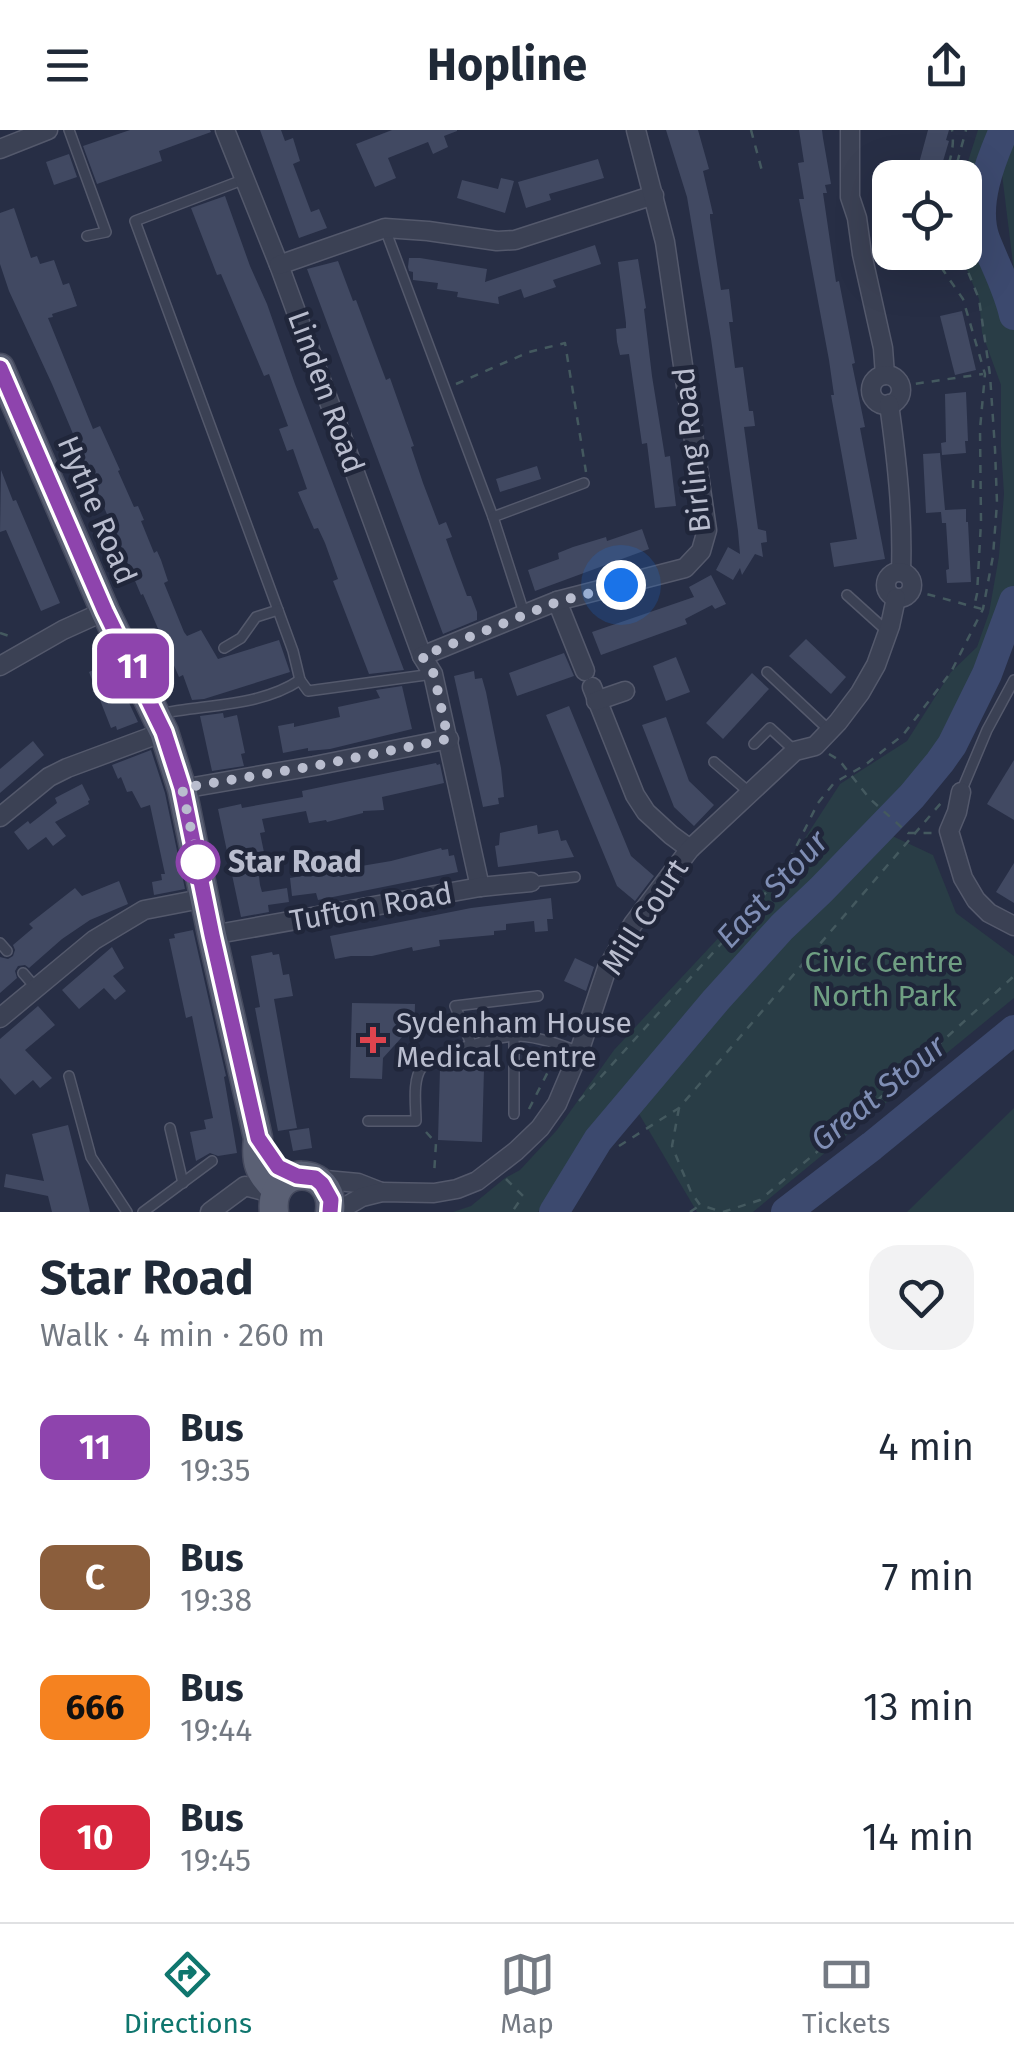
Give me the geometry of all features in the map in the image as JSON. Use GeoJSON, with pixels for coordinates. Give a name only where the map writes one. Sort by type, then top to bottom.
{"type":"FeatureCollection","features":[{"type":"Feature","properties":{"kind":"main road","name":"Hythe Road"},"geometry":{"type":"LineString","coordinates":[[0,368],[105,611],[160,723],[182,788],[264,1178],[288,1190],[328,1191],[333,1212]]}},
{"type":"Feature","properties":{"kind":"street"},"geometry":{"type":"LineString","coordinates":[[0,149],[48,130]]}},
{"type":"Feature","properties":{"kind":"street","name":"Linden Road"},"geometry":{"type":"LineString","coordinates":[[225,130],[279,265],[422,656],[434,674]]}},
{"type":"Feature","properties":{"kind":"street","name":"Birling Road"},"geometry":{"type":"LineString","coordinates":[[422,656],[557,602],[686,568],[701,551],[707,530],[665,242],[636,130]]}},
{"type":"Feature","properties":{"kind":"street"},"geometry":{"type":"LineString","coordinates":[[850,130],[850,197],[883,348],[900,395],[890,404],[880,404],[871,392],[876,379],[892,380]]}},
{"type":"Feature","properties":{"kind":"street"},"geometry":{"type":"LineString","coordinates":[[279,265],[385,228],[515,240],[654,196]]}},
{"type":"Feature","properties":{"kind":"street"},"geometry":{"type":"LineString","coordinates":[[795,750],[815,746],[860,692],[876,665],[904,594],[888,593],[886,580],[901,572],[902,538],[890,404]]}},
{"type":"Feature","properties":{"kind":"street"},"geometry":{"type":"LineString","coordinates":[[557,602],[635,795],[646,812],[690,849]]}},
{"type":"Feature","properties":{"kind":"street"},"geometry":{"type":"LineString","coordinates":[[0,666],[105,611]]}},
{"type":"Feature","properties":{"kind":"street"},"geometry":{"type":"LineString","coordinates":[[434,674],[480,887]]}},
{"type":"Feature","properties":{"kind":"street"},"geometry":{"type":"LineString","coordinates":[[591,686],[624,691]]}},
{"type":"Feature","properties":{"kind":"street"},"geometry":{"type":"LineString","coordinates":[[0,817],[49,777],[160,723]]}},
{"type":"Feature","properties":{"kind":"street"},"geometry":{"type":"LineString","coordinates":[[182,788],[448,739]]}},
{"type":"Feature","properties":{"kind":"street","name":"Mill Court"},"geometry":{"type":"LineString","coordinates":[[333,1212],[382,1192],[434,1193],[477,1181],[540,1128],[557,1104],[607,968],[633,924],[690,849],[795,750]]}},
{"type":"Feature","properties":{"kind":"street"},"geometry":{"type":"LineString","coordinates":[[960,797],[948,831],[962,878],[989,913],[1014,926]]}},
{"type":"Feature","properties":{"kind":"street","name":"Tufton Road"},"geometry":{"type":"LineString","coordinates":[[212,935],[480,887],[530,882]]}},
{"type":"Feature","properties":{"kind":"street"},"geometry":{"type":"LineString","coordinates":[[0,1018],[94,940],[144,910],[206,898]]}},
{"type":"Feature","properties":{"kind":"street"},"geometry":{"type":"LineString","coordinates":[[210,1212],[245,1186],[252,1175],[257,1147]]}},
{"type":"Feature","properties":{"kind":"street","name":"Mill Court"},"geometry":{"type":"LineString","coordinates":[[245,1186],[288,1190],[358,1182],[382,1192]]}},
{"type":"Feature","properties":{"kind":"lane"},"geometry":{"type":"LineString","coordinates":[[69,130],[106,232],[87,236]]}},
{"type":"Feature","properties":{"kind":"lane"},"geometry":{"type":"LineString","coordinates":[[245,179],[135,221],[293,651],[300,680],[308,692],[434,674]]}},
{"type":"Feature","properties":{"kind":"lane"},"geometry":{"type":"LineString","coordinates":[[385,228],[494,516],[525,616]]}},
{"type":"Feature","properties":{"kind":"lane"},"geometry":{"type":"LineString","coordinates":[[494,516],[584,483]]}},
{"type":"Feature","properties":{"kind":"lane"},"geometry":{"type":"LineString","coordinates":[[847,595],[888,632]]}},
{"type":"Feature","properties":{"kind":"lane"},"geometry":{"type":"LineString","coordinates":[[224,648],[241,638],[256,617],[278,610]]}},
{"type":"Feature","properties":{"kind":"lane"},"geometry":{"type":"LineString","coordinates":[[767,672],[830,731]]}},
{"type":"Feature","properties":{"kind":"lane"},"geometry":{"type":"LineString","coordinates":[[160,723],[254,699],[300,680]]}},
{"type":"Feature","properties":{"kind":"lane"},"geometry":{"type":"LineString","coordinates":[[960,797],[987,730],[1014,680]]}},
{"type":"Feature","properties":{"kind":"lane"},"geometry":{"type":"LineString","coordinates":[[754,744],[770,728],[795,750]]}},
{"type":"Feature","properties":{"kind":"lane"},"geometry":{"type":"LineString","coordinates":[[714,762],[750,793]]}},
{"type":"Feature","properties":{"kind":"lane"},"geometry":{"type":"LineString","coordinates":[[530,882],[575,876]]}},
{"type":"Feature","properties":{"kind":"lane"},"geometry":{"type":"LineString","coordinates":[[24,972],[36,988]]}},
{"type":"Feature","properties":{"kind":"lane"},"geometry":{"type":"LineString","coordinates":[[472,1046],[455,1006],[538,996]]}},
{"type":"Feature","properties":{"kind":"lane"},"geometry":{"type":"LineString","coordinates":[[368,1122],[416,1121],[420,1068],[437,1054],[514,1036],[542,1039],[579,1052]]}},
{"type":"Feature","properties":{"kind":"lane"},"geometry":{"type":"LineString","coordinates":[[514,1036],[520,1115]]}},
{"type":"Feature","properties":{"kind":"lane"},"geometry":{"type":"LineString","coordinates":[[68,1076],[91,1157],[127,1212]]}},
{"type":"Feature","properties":{"kind":"lane"},"geometry":{"type":"LineString","coordinates":[[170,1128],[183,1182]]}},
{"type":"Feature","properties":{"kind":"lane"},"geometry":{"type":"LineString","coordinates":[[143,1212],[212,1161]]}},
{"type":"Feature","properties":{"kind":"path"},"geometry":{"type":"LineString","coordinates":[[751,130],[762,170]]}},
{"type":"Feature","properties":{"kind":"path"},"geometry":{"type":"LineString","coordinates":[[949,160],[952,130]]}},
{"type":"Feature","properties":{"kind":"path"},"geometry":{"type":"LineString","coordinates":[[958,160],[966,130]]}},
{"type":"Feature","properties":{"kind":"path"},"geometry":{"type":"LineString","coordinates":[[943,270],[963,300],[987,374],[980,429],[974,607]]}},
{"type":"Feature","properties":{"kind":"path"},"geometry":{"type":"LineString","coordinates":[[580,1100],[758,904],[788,863],[818,803],[834,783],[903,736],[952,672],[983,610],[989,588],[997,502],[979,299],[967,270]]}},
{"type":"Feature","properties":{"kind":"path"},"geometry":{"type":"LineString","coordinates":[[446,388],[530,352],[565,343],[586,471],[584,483]]}},
{"type":"Feature","properties":{"kind":"path"},"geometry":{"type":"LineString","coordinates":[[892,380],[987,374]]}},
{"type":"Feature","properties":{"kind":"path"},"geometry":{"type":"LineString","coordinates":[[973,480],[973,489],[981,488]]}},
{"type":"Feature","properties":{"kind":"path"},"geometry":{"type":"LineString","coordinates":[[904,594],[983,610]]}},
{"type":"Feature","properties":{"kind":"path"},"geometry":{"type":"LineString","coordinates":[[815,746],[839,760],[870,798],[908,834],[916,834]]}},
{"type":"Feature","properties":{"kind":"path"},"geometry":{"type":"LineString","coordinates":[[619,1146],[679,1108],[942,802],[960,797]]}},
{"type":"Feature","properties":{"kind":"path"},"geometry":{"type":"LineString","coordinates":[[679,1108],[672,1146],[700,1205],[724,1212],[760,1200],[870,1107],[1014,976]]}},
{"type":"Feature","properties":{"kind":"path"},"geometry":{"type":"LineString","coordinates":[[520,1115],[555,1058]]}},
{"type":"Feature","properties":{"kind":"path"},"geometry":{"type":"LineString","coordinates":[[416,1121],[436,1143],[434,1177],[446,1175]]}},
{"type":"Feature","properties":{"kind":"path"},"geometry":{"type":"LineString","coordinates":[[505,1178],[523,1196],[512,1212]]}},
{"type":"Feature","properties":{"kind":"path"},"geometry":{"type":"LineString","coordinates":[[690,1212],[700,1205]]}},
{"type":"Feature","properties":{"kind":"green space"},"geometry":{"type":"Polygon","coordinates":[[[978,130],[1007,130],[994,153],[985,237],[1014,317],[1014,595],[1012,608],[955,739],[912,796],[724,985],[648,1069],[538,1212],[453,1212],[471,1206],[520,1170],[557,1130],[614,1050],[776,876],[840,784],[907,741],[951,672],[977,647],[989,613],[1004,494],[1001,385],[982,333],[979,299],[967,270],[982,270],[982,160],[968,160],[978,130]]]}},
{"type":"Feature","properties":{"kind":"green space"},"geometry":{"type":"Polygon","coordinates":[[[1014,130],[1014,272],[1001,166],[1014,130]]]}},
{"type":"Feature","properties":{"kind":"green space","name":"Civic Centre North Park"},"geometry":{"type":"Polygon","coordinates":[[[886,833],[933,855],[956,913],[1014,956],[1014,998],[753,1212],[697,1212],[632,1102],[886,833]]]}},
{"type":"Feature","properties":{"kind":"green space"},"geometry":{"type":"Polygon","coordinates":[[[1014,1108],[1014,1212],[907,1212],[1014,1108]]]}},
{"type":"Feature","properties":{"kind":"building"},"geometry":{"type":"Polygon","coordinates":[[[130,130],[211,132],[159,151],[162,161],[97,184],[83,146],[130,130]]]}},
{"type":"Feature","properties":{"kind":"building"},"geometry":{"type":"Polygon","coordinates":[[[260,130],[281,130],[285,141],[293,138],[300,161],[293,164],[311,212],[319,209],[327,228],[299,238],[260,130]]]}},
{"type":"Feature","properties":{"kind":"building"},"geometry":{"type":"Polygon","coordinates":[[[392,130],[457,131],[444,136],[448,147],[433,154],[428,142],[388,158],[396,178],[375,187],[356,144],[392,130]]]}},
{"type":"Feature","properties":{"kind":"building"},"geometry":{"type":"Polygon","coordinates":[[[666,130],[698,130],[709,169],[703,171],[713,214],[710,218],[721,290],[729,289],[735,368],[743,367],[749,411],[753,411],[755,426],[744,427],[758,529],[766,531],[767,542],[761,543],[763,557],[755,554],[742,575],[740,568],[733,580],[716,570],[728,547],[740,554],[738,531],[687,197],[666,130]]]}},
{"type":"Feature","properties":{"kind":"building"},"geometry":{"type":"Polygon","coordinates":[[[799,130],[822,130],[831,184],[825,185],[827,193],[823,193],[836,282],[839,281],[855,363],[852,364],[865,427],[860,428],[885,559],[834,567],[830,543],[857,539],[799,199],[804,199],[798,163],[804,162],[799,130]]]}},
{"type":"Feature","properties":{"kind":"building"},"geometry":{"type":"Polygon","coordinates":[[[928,130],[949,130],[943,160],[920,160],[928,130]]]}},
{"type":"Feature","properties":{"kind":"building"},"geometry":{"type":"Polygon","coordinates":[[[69,154],[77,177],[54,185],[46,162],[69,154]]]}},
{"type":"Feature","properties":{"kind":"building"},"geometry":{"type":"Polygon","coordinates":[[[598,159],[604,178],[549,194],[551,200],[526,208],[518,182],[598,159]]]}},
{"type":"Feature","properties":{"kind":"building"},"geometry":{"type":"Polygon","coordinates":[[[501,178],[514,181],[505,213],[457,198],[462,180],[498,189],[501,178]]]}},
{"type":"Feature","properties":{"kind":"building"},"geometry":{"type":"Polygon","coordinates":[[[225,196],[404,670],[369,674],[333,581],[338,579],[325,543],[318,528],[314,529],[298,492],[307,489],[293,449],[287,451],[279,429],[288,426],[269,374],[264,376],[191,208],[225,196]]]}},
{"type":"Feature","properties":{"kind":"building"},"geometry":{"type":"Polygon","coordinates":[[[14,208],[31,258],[37,256],[40,264],[54,260],[63,285],[69,283],[77,306],[48,318],[93,429],[100,426],[134,507],[138,506],[154,553],[157,551],[161,560],[168,581],[164,583],[184,632],[187,636],[201,630],[218,659],[279,640],[290,672],[192,700],[141,595],[9,291],[0,264],[0,213],[14,208]]]}},
{"type":"Feature","properties":{"kind":"building"},"geometry":{"type":"Polygon","coordinates":[[[595,245],[601,264],[553,280],[556,287],[524,298],[521,289],[498,297],[499,304],[457,297],[458,292],[437,289],[438,283],[413,280],[408,267],[409,258],[420,258],[487,269],[485,282],[595,245]]]}},
{"type":"Feature","properties":{"kind":"building"},"geometry":{"type":"Polygon","coordinates":[[[638,259],[652,376],[665,457],[670,456],[676,506],[655,508],[629,354],[620,355],[617,342],[616,329],[626,328],[618,262],[638,259]]]}},
{"type":"Feature","properties":{"kind":"building"},"geometry":{"type":"Polygon","coordinates":[[[338,261],[386,380],[390,378],[423,483],[439,525],[446,522],[452,537],[446,539],[477,612],[477,620],[443,634],[307,269],[338,261]]]}},
{"type":"Feature","properties":{"kind":"building"},"geometry":{"type":"Polygon","coordinates":[[[962,311],[976,370],[955,375],[940,316],[962,311]]]}},
{"type":"Feature","properties":{"kind":"building"},"geometry":{"type":"Polygon","coordinates":[[[966,392],[966,453],[942,455],[941,443],[946,442],[945,394],[966,392]]]}},
{"type":"Feature","properties":{"kind":"building"},"geometry":{"type":"Polygon","coordinates":[[[940,453],[945,510],[966,509],[971,582],[947,583],[946,523],[942,523],[941,512],[926,513],[923,454],[940,453]]]}},
{"type":"Feature","properties":{"kind":"building"},"geometry":{"type":"Polygon","coordinates":[[[537,466],[541,479],[500,492],[496,479],[537,466]]]}},
{"type":"Feature","properties":{"kind":"building"},"geometry":{"type":"Polygon","coordinates":[[[1,470],[60,603],[41,611],[6,530],[0,532],[1,470]]]}},
{"type":"Feature","properties":{"kind":"building"},"geometry":{"type":"Polygon","coordinates":[[[642,529],[649,549],[535,591],[528,570],[559,559],[558,553],[573,547],[642,529]]]}},
{"type":"Feature","properties":{"kind":"building"},"geometry":{"type":"Polygon","coordinates":[[[711,575],[726,604],[715,609],[712,605],[685,619],[687,624],[601,655],[592,632],[694,597],[689,587],[711,575]]]}},
{"type":"Feature","properties":{"kind":"building"},"geometry":{"type":"Polygon","coordinates":[[[806,639],[846,677],[831,694],[789,656],[806,639]]]}},
{"type":"Feature","properties":{"kind":"building"},"geometry":{"type":"Polygon","coordinates":[[[564,653],[574,676],[517,696],[509,673],[564,653]]]}},
{"type":"Feature","properties":{"kind":"building"},"geometry":{"type":"Polygon","coordinates":[[[676,657],[690,692],[666,701],[653,666],[676,657]]]}},
{"type":"Feature","properties":{"kind":"building"},"geometry":{"type":"Polygon","coordinates":[[[109,660],[138,722],[117,730],[116,726],[111,728],[89,672],[109,660]]]}},
{"type":"Feature","properties":{"kind":"building"},"geometry":{"type":"Polygon","coordinates":[[[474,671],[475,679],[482,678],[486,692],[504,797],[498,798],[499,804],[483,807],[454,676],[474,671]]]}},
{"type":"Feature","properties":{"kind":"building"},"geometry":{"type":"Polygon","coordinates":[[[752,673],[769,689],[723,739],[706,723],[752,673]]]}},
{"type":"Feature","properties":{"kind":"building"},"geometry":{"type":"Polygon","coordinates":[[[402,686],[412,729],[330,749],[283,753],[278,726],[294,723],[294,727],[340,717],[338,707],[380,698],[376,690],[402,686]]]}},
{"type":"Feature","properties":{"kind":"building"},"geometry":{"type":"Polygon","coordinates":[[[569,706],[631,856],[654,876],[635,901],[617,886],[546,715],[569,706]]]}},
{"type":"Feature","properties":{"kind":"building"},"geometry":{"type":"Polygon","coordinates":[[[223,713],[224,718],[237,715],[244,766],[212,771],[200,716],[223,713]]]}},
{"type":"Feature","properties":{"kind":"building"},"geometry":{"type":"Polygon","coordinates":[[[666,717],[689,781],[714,805],[694,826],[674,807],[642,725],[666,717]]]}},
{"type":"Feature","properties":{"kind":"building"},"geometry":{"type":"Polygon","coordinates":[[[33,741],[44,755],[0,793],[0,769],[33,741]]]}},
{"type":"Feature","properties":{"kind":"building"},"geometry":{"type":"Polygon","coordinates":[[[151,750],[165,793],[185,889],[154,895],[152,882],[162,880],[161,874],[165,874],[150,805],[141,808],[112,765],[151,750]]]}},
{"type":"Feature","properties":{"kind":"building"},"geometry":{"type":"Polygon","coordinates":[[[1014,760],[1014,820],[987,804],[1014,760]]]}},
{"type":"Feature","properties":{"kind":"building"},"geometry":{"type":"Polygon","coordinates":[[[440,764],[444,783],[382,797],[384,810],[363,811],[327,822],[309,823],[306,811],[262,819],[265,832],[260,833],[265,857],[257,859],[262,892],[287,888],[289,902],[268,905],[269,912],[241,917],[218,809],[303,797],[302,791],[440,764]]]}},
{"type":"Feature","properties":{"kind":"building"},"geometry":{"type":"Polygon","coordinates":[[[82,784],[89,804],[55,822],[66,836],[53,846],[46,837],[28,850],[14,832],[57,803],[55,798],[82,784]]]}},
{"type":"Feature","properties":{"kind":"building"},"geometry":{"type":"Polygon","coordinates":[[[537,825],[538,834],[558,830],[561,841],[566,840],[574,857],[498,867],[495,846],[499,845],[500,833],[537,825]]]}},
{"type":"Feature","properties":{"kind":"building"},"geometry":{"type":"Polygon","coordinates":[[[448,849],[449,856],[454,855],[458,872],[318,900],[316,893],[292,896],[290,878],[391,861],[448,849]]]}},
{"type":"Feature","properties":{"kind":"building"},"geometry":{"type":"Polygon","coordinates":[[[1014,863],[1014,903],[996,892],[1014,863]]]}},
{"type":"Feature","properties":{"kind":"building"},"geometry":{"type":"Polygon","coordinates":[[[119,881],[128,904],[90,920],[29,968],[18,966],[17,978],[0,993],[0,957],[13,956],[13,945],[33,928],[29,924],[75,888],[82,896],[119,881]]]}},
{"type":"Feature","properties":{"kind":"building"},"geometry":{"type":"Polygon","coordinates":[[[551,898],[553,919],[547,919],[548,931],[535,932],[534,921],[506,924],[506,930],[494,931],[494,935],[439,940],[440,946],[413,951],[412,947],[335,959],[330,936],[471,908],[551,898]]]}},
{"type":"Feature","properties":{"kind":"building"},"geometry":{"type":"Polygon","coordinates":[[[193,930],[226,1076],[237,1153],[210,1153],[196,1161],[190,1132],[206,1129],[204,1120],[213,1118],[192,1016],[186,1018],[169,939],[193,930]]]}},
{"type":"Feature","properties":{"kind":"building"},"geometry":{"type":"Polygon","coordinates":[[[112,947],[124,968],[113,976],[126,991],[115,1000],[104,988],[79,1009],[62,990],[112,947]]]}},
{"type":"Feature","properties":{"kind":"building"},"geometry":{"type":"Polygon","coordinates":[[[279,954],[283,975],[289,974],[293,996],[274,999],[297,1128],[278,1131],[255,1008],[260,1007],[251,956],[279,954]]]}},
{"type":"Feature","properties":{"kind":"building"},"geometry":{"type":"Polygon","coordinates":[[[575,958],[594,967],[586,991],[564,981],[575,958]]]}},
{"type":"Feature","properties":{"kind":"building","name":"Sydenham House Medical Centre"},"geometry":{"type":"Polygon","coordinates":[[[352,1003],[415,1004],[414,1037],[402,1037],[383,1058],[382,1079],[350,1078],[352,1003]]]}},
{"type":"Feature","properties":{"kind":"building"},"geometry":{"type":"Polygon","coordinates":[[[38,1006],[55,1025],[25,1050],[52,1078],[40,1088],[33,1080],[15,1095],[0,1078],[0,1039],[38,1006]]]}},
{"type":"Feature","properties":{"kind":"building"},"geometry":{"type":"Polygon","coordinates":[[[440,1068],[484,1069],[482,1142],[438,1140],[440,1068]]]}},
{"type":"Feature","properties":{"kind":"building"},"geometry":{"type":"Polygon","coordinates":[[[68,1125],[90,1212],[52,1212],[48,1196],[4,1187],[6,1174],[44,1181],[32,1134],[68,1125]]]}},
{"type":"Feature","properties":{"kind":"building"},"geometry":{"type":"Polygon","coordinates":[[[309,1128],[312,1148],[293,1151],[289,1131],[309,1128]]]}},
{"type":"Feature","properties":{"kind":"waterway","name":"East Stour"},"geometry":{"type":"LineString","coordinates":[[1004,130],[989,170],[981,212],[985,239],[1014,315]]}},
{"type":"Feature","properties":{"kind":"waterway","name":"East Stour"},"geometry":{"type":"LineString","coordinates":[[554,1212],[598,1140],[716,1000],[940,762],[987,674],[1014,601]]}},
{"type":"Feature","properties":{"kind":"waterway","name":"Great Stour"},"geometry":{"type":"LineString","coordinates":[[786,1212],[1014,1030]]}},
{"type":"Feature","properties":{"kind":"bus line","name":"11"},"geometry":{"type":"LineString","coordinates":[[0,368],[105,611],[164,732],[182,788],[258,1138],[278,1167],[297,1176],[315,1178],[322,1184],[331,1200],[330,1212]]}},
{"type":"Feature","properties":{"kind":"place","name":"Star Road"},"geometry":{"type":"Point","coordinates":[198,862]}},
{"type":"Feature","properties":{"kind":"place","name":"Sydenham House Medical Centre"},"geometry":{"type":"Point","coordinates":[373,1040]}},
{"type":"Feature","properties":{"kind":"route"},"geometry":{"type":"LineString","coordinates":[[198,862],[182,788],[448,739],[434,674],[422,656],[557,602],[621,585]]}}]}
